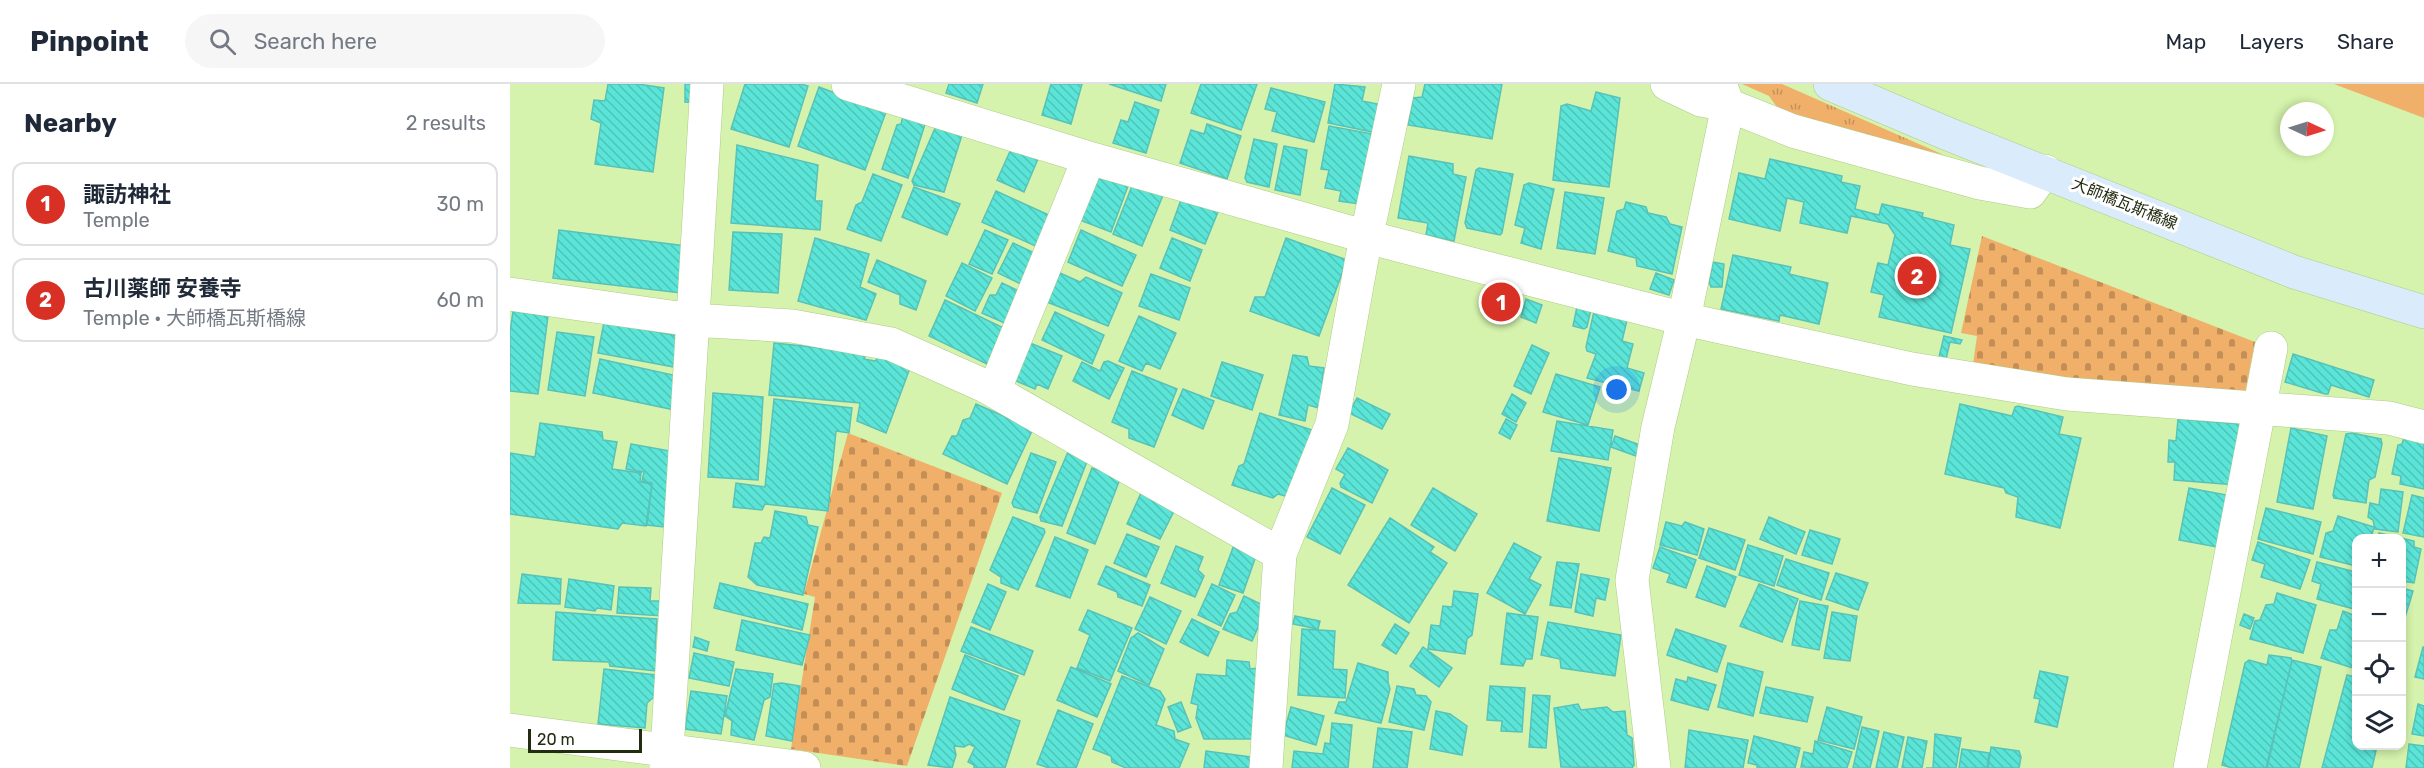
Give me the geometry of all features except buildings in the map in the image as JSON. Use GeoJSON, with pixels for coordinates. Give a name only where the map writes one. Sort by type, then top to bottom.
{"type":"FeatureCollection","features":[{"type":"Feature","properties":{"kind":"street"},"geometry":{"type":"LineString","coordinates":[[667,759],[707,84]]}},
{"type":"Feature","properties":{"kind":"street"},"geometry":{"type":"LineString","coordinates":[[848,84],[1089,159],[1367,237],[1684,319],[1912,369],[2067,394],[2389,418],[2424,427]]}},
{"type":"Feature","properties":{"kind":"street"},"geometry":{"type":"LineString","coordinates":[[1266,768],[1280,554],[1332,424],[1367,237],[1399,84]]}},
{"type":"Feature","properties":{"kind":"street"},"geometry":{"type":"LineString","coordinates":[[1667,84],[1701,100],[1721,95],[1793,131],[1980,183],[2030,192],[2045,171]]}},
{"type":"Feature","properties":{"kind":"street","name":"大師橋瓦斯橋線"},"geometry":{"type":"LineString","coordinates":[[1830,84],[1948,134],[2294,272],[2424,312]]}},
{"type":"Feature","properties":{"kind":"street"},"geometry":{"type":"LineString","coordinates":[[1654,768],[1632,580],[1658,427],[1684,319],[1721,95]]}},
{"type":"Feature","properties":{"kind":"street"},"geometry":{"type":"LineString","coordinates":[[994,391],[1089,159]]}},
{"type":"Feature","properties":{"kind":"street"},"geometry":{"type":"LineString","coordinates":[[510,294],[692,320],[792,327],[891,344],[994,391],[1280,554]]}},
{"type":"Feature","properties":{"kind":"street"},"geometry":{"type":"LineString","coordinates":[[2190,768],[2271,348]]}},
{"type":"Feature","properties":{"kind":"street"},"geometry":{"type":"LineString","coordinates":[[510,730],[667,759],[804,768]]}},
{"type":"Feature","properties":{"kind":"green space"},"geometry":{"type":"Polygon","coordinates":[[[1742,84],[1782,84],[1944,155],[1782,114],[1769,96],[1742,84]]]}},
{"type":"Feature","properties":{"kind":"green space"},"geometry":{"type":"Polygon","coordinates":[[[2334,84],[2424,84],[2424,118],[2334,84]]]}},
{"type":"Feature","properties":{"kind":"green space"},"geometry":{"type":"Polygon","coordinates":[[[1982,236],[2255,342],[2245,394],[2093,382],[1973,364],[1977,336],[1961,333],[1982,236]]]}},
{"type":"Feature","properties":{"kind":"green space"},"geometry":{"type":"Polygon","coordinates":[[[848,433],[1002,493],[907,766],[791,749],[815,597],[804,594],[848,433]]]}},
{"type":"Feature","properties":{"kind":"place","name":"古川薬師 安養寺"},"geometry":{"type":"Point","coordinates":[1917,276]}},
{"type":"Feature","properties":{"kind":"place","name":"諏訪神社"},"geometry":{"type":"Point","coordinates":[1501,302]}}]}
